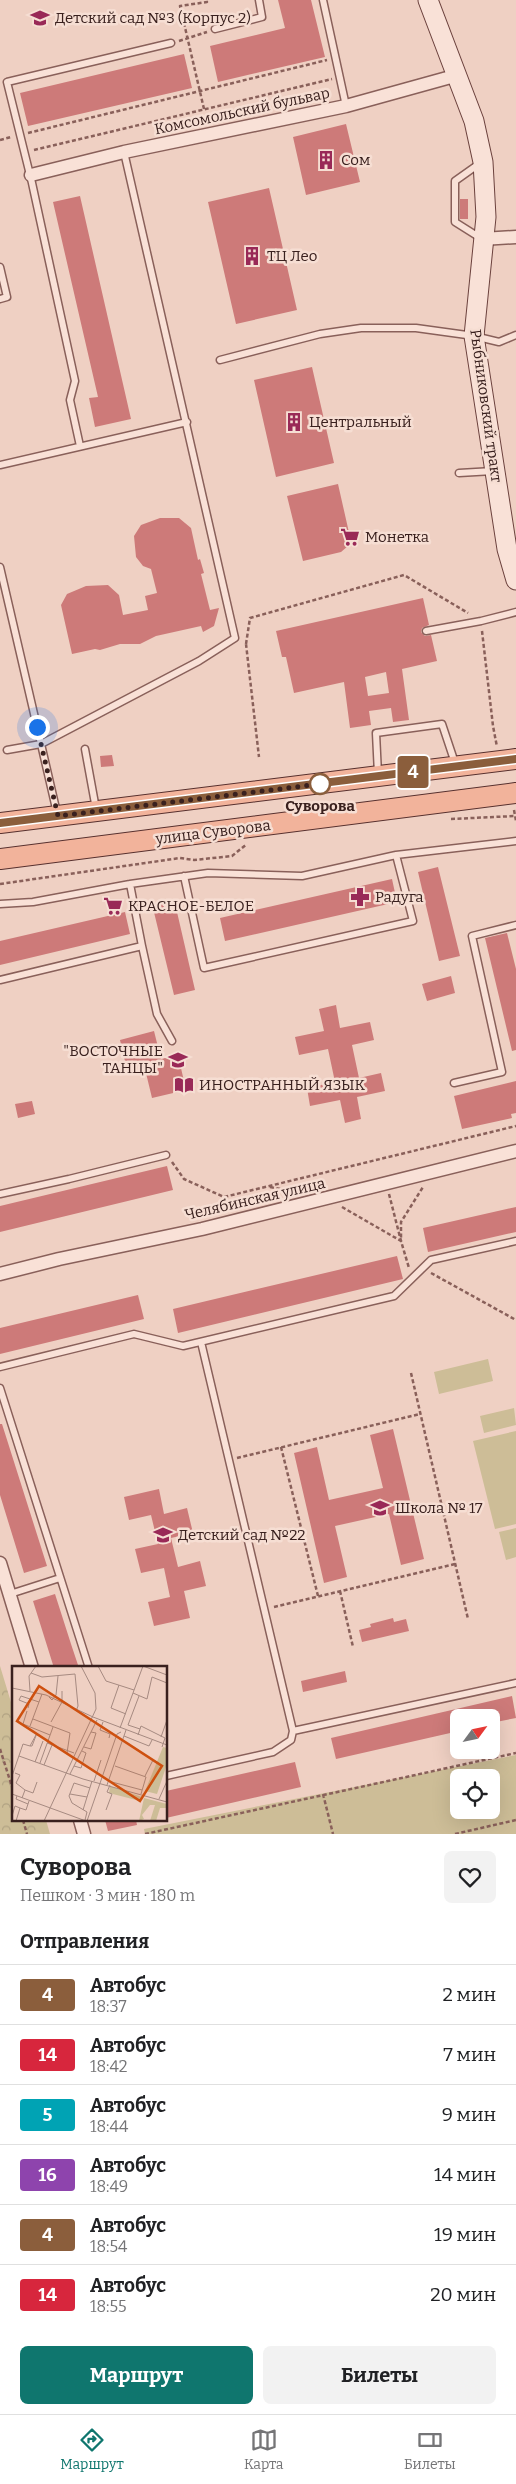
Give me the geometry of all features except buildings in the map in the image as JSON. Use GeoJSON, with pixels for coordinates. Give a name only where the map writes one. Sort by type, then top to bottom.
{"type":"FeatureCollection","features":[{"type":"Feature","properties":{"kind":"main road","name":"Рыбниковский тракт"},"geometry":{"type":"LineString","coordinates":[[428,0],[474,121],[482,162],[486,217],[482,239],[474,336],[494,470],[512,548],[516,580]]}},
{"type":"Feature","properties":{"kind":"main road"},"geometry":{"type":"LineString","coordinates":[[0,823],[508,760]]}},
{"type":"Feature","properties":{"kind":"main road","name":"улица Суворова"},"geometry":{"type":"LineString","coordinates":[[0,859],[513,794]]}},
{"type":"Feature","properties":{"kind":"street","name":"Комсомольский бульвар"},"geometry":{"type":"LineString","coordinates":[[31,175],[124,152],[346,106],[458,75]]}},
{"type":"Feature","properties":{"kind":"street"},"geometry":{"type":"LineString","coordinates":[[482,239],[516,237]]}},
{"type":"Feature","properties":{"kind":"street","name":"Челябинская улица"},"geometry":{"type":"LineString","coordinates":[[0,1274],[328,1199],[516,1151]]}},
{"type":"Feature","properties":{"kind":"street"},"geometry":{"type":"LineString","coordinates":[[0,1563],[31,1666]]}},
{"type":"Feature","properties":{"kind":"lane"},"geometry":{"type":"LineString","coordinates":[[216,29],[262,17],[258,0]]}},
{"type":"Feature","properties":{"kind":"lane"},"geometry":{"type":"LineString","coordinates":[[323,0],[346,106]]}},
{"type":"Feature","properties":{"kind":"lane"},"geometry":{"type":"LineString","coordinates":[[80,446],[70,400],[75,380],[31,175],[4,83],[171,43]]}},
{"type":"Feature","properties":{"kind":"lane"},"geometry":{"type":"LineString","coordinates":[[7,750],[41,744],[199,661],[235,638],[124,152]]}},
{"type":"Feature","properties":{"kind":"lane"},"geometry":{"type":"LineString","coordinates":[[482,162],[455,182],[455,222],[482,239]]}},
{"type":"Feature","properties":{"kind":"lane"},"geometry":{"type":"LineString","coordinates":[[0,267],[7,297],[0,299]]}},
{"type":"Feature","properties":{"kind":"lane"},"geometry":{"type":"LineString","coordinates":[[220,360],[320,334],[361,328],[416,328],[474,336],[499,342],[516,335]]}},
{"type":"Feature","properties":{"kind":"lane"},"geometry":{"type":"LineString","coordinates":[[0,465],[187,422]]}},
{"type":"Feature","properties":{"kind":"lane"},"geometry":{"type":"LineString","coordinates":[[459,473],[494,470]]}},
{"type":"Feature","properties":{"kind":"lane"},"geometry":{"type":"LineString","coordinates":[[0,567],[58,816]]}},
{"type":"Feature","properties":{"kind":"lane"},"geometry":{"type":"LineString","coordinates":[[426,631],[481,621],[516,612]]}},
{"type":"Feature","properties":{"kind":"lane"},"geometry":{"type":"LineString","coordinates":[[378,777],[376,733],[442,724],[457,767]]}},
{"type":"Feature","properties":{"kind":"lane"},"geometry":{"type":"LineString","coordinates":[[85,749],[96,811]]}},
{"type":"Feature","properties":{"kind":"lane"},"geometry":{"type":"LineString","coordinates":[[0,904],[34,902],[130,884],[208,873],[302,876],[396,855],[516,841]]}},
{"type":"Feature","properties":{"kind":"lane"},"geometry":{"type":"LineString","coordinates":[[184,876],[204,968],[412,921],[396,855]]}},
{"type":"Feature","properties":{"kind":"lane"},"geometry":{"type":"LineString","coordinates":[[130,884],[157,1014],[172,1040]]}},
{"type":"Feature","properties":{"kind":"lane"},"geometry":{"type":"LineString","coordinates":[[454,1083],[502,1072],[472,936],[516,925]]}},
{"type":"Feature","properties":{"kind":"lane"},"geometry":{"type":"LineString","coordinates":[[0,980],[142,946]]}},
{"type":"Feature","properties":{"kind":"lane"},"geometry":{"type":"LineString","coordinates":[[0,1194],[166,1155]]}},
{"type":"Feature","properties":{"kind":"lane"},"geometry":{"type":"LineString","coordinates":[[0,1367],[134,1334],[182,1346],[394,1296],[432,1260],[516,1241]]}},
{"type":"Feature","properties":{"kind":"lane"},"geometry":{"type":"LineString","coordinates":[[168,1776],[273,1752],[291,1740],[293,1731],[201,1342]]}},
{"type":"Feature","properties":{"kind":"lane"},"geometry":{"type":"LineString","coordinates":[[0,1388],[87,1666]]}},
{"type":"Feature","properties":{"kind":"lane"},"geometry":{"type":"LineString","coordinates":[[10,1594],[60,1578]]}},
{"type":"Feature","properties":{"kind":"lane"},"geometry":{"type":"LineString","coordinates":[[293,1731],[516,1683]]}},
{"type":"Feature","properties":{"kind":"path"},"geometry":{"type":"LineString","coordinates":[[204,110],[180,6],[207,2],[206,0]]}},
{"type":"Feature","properties":{"kind":"path"},"geometry":{"type":"LineString","coordinates":[[171,43],[216,29]]}},
{"type":"Feature","properties":{"kind":"path"},"geometry":{"type":"LineString","coordinates":[[0,140],[335,58]]}},
{"type":"Feature","properties":{"kind":"path"},"geometry":{"type":"LineString","coordinates":[[25,152],[340,78]]}},
{"type":"Feature","properties":{"kind":"path"},"geometry":{"type":"LineString","coordinates":[[259,757],[246,644],[250,618],[404,575],[481,621],[492,726],[508,760]]}},
{"type":"Feature","properties":{"kind":"path"},"geometry":{"type":"LineString","coordinates":[[235,638],[246,644]]}},
{"type":"Feature","properties":{"kind":"path"},"geometry":{"type":"LineString","coordinates":[[513,794],[516,821]]}},
{"type":"Feature","properties":{"kind":"path"},"geometry":{"type":"LineString","coordinates":[[0,884],[180,858],[194,860],[232,856],[248,844]]}},
{"type":"Feature","properties":{"kind":"path"},"geometry":{"type":"LineString","coordinates":[[166,1155],[184,1179],[224,1197],[516,1126]]}},
{"type":"Feature","properties":{"kind":"path"},"geometry":{"type":"LineString","coordinates":[[402,1241],[401,1222],[432,1173]]}},
{"type":"Feature","properties":{"kind":"path"},"geometry":{"type":"LineString","coordinates":[[386,1185],[412,1279]]}},
{"type":"Feature","properties":{"kind":"path"},"geometry":{"type":"LineString","coordinates":[[268,1187],[302,1194]]}},
{"type":"Feature","properties":{"kind":"path"},"geometry":{"type":"LineString","coordinates":[[328,1199],[402,1241]]}},
{"type":"Feature","properties":{"kind":"path"},"geometry":{"type":"LineString","coordinates":[[423,1268],[516,1320]]}},
{"type":"Feature","properties":{"kind":"path"},"geometry":{"type":"LineString","coordinates":[[412,1373],[468,1620]]}},
{"type":"Feature","properties":{"kind":"path"},"geometry":{"type":"LineString","coordinates":[[229,1460],[420,1414]]}},
{"type":"Feature","properties":{"kind":"path"},"geometry":{"type":"LineString","coordinates":[[281,1447],[318,1596]]}},
{"type":"Feature","properties":{"kind":"path"},"geometry":{"type":"LineString","coordinates":[[264,1609],[454,1564]]}},
{"type":"Feature","properties":{"kind":"path"},"geometry":{"type":"LineString","coordinates":[[340,1591],[353,1647]]}},
{"type":"Feature","properties":{"kind":"path"},"geometry":{"type":"LineString","coordinates":[[0,1750],[12,1786]]}},
{"type":"Feature","properties":{"kind":"path"},"geometry":{"type":"LineString","coordinates":[[145,1834],[516,1753]]}},
{"type":"Feature","properties":{"kind":"path"},"geometry":{"type":"LineString","coordinates":[[323,1794],[333,1834]]}},
{"type":"Feature","properties":{"kind":"path"},"geometry":{"type":"LineString","coordinates":[[455,1834],[516,1820]]}},
{"type":"Feature","properties":{"kind":"green space"},"geometry":{"type":"Polygon","coordinates":[[[488,1359],[493,1381],[439,1394],[434,1372],[488,1359]]]}},
{"type":"Feature","properties":{"kind":"green space"},"geometry":{"type":"Polygon","coordinates":[[[514,1408],[516,1425],[484,1433],[480,1416],[514,1408]]]}},
{"type":"Feature","properties":{"kind":"green space"},"geometry":{"type":"Polygon","coordinates":[[[516,1431],[516,1524],[495,1529],[473,1441],[516,1431]]]}},
{"type":"Feature","properties":{"kind":"green space"},"geometry":{"type":"Polygon","coordinates":[[[516,1528],[516,1557],[506,1560],[499,1532],[516,1528]]]}},
{"type":"Feature","properties":{"kind":"green space"},"geometry":{"type":"Polygon","coordinates":[[[0,1666],[12,1705],[12,1822],[47,1822],[50,1834],[0,1834],[0,1666]]]}},
{"type":"Feature","properties":{"kind":"green space"},"geometry":{"type":"Polygon","coordinates":[[[516,1755],[516,1834],[145,1834],[144,1829],[516,1755]]]}},
{"type":"Feature","properties":{"kind":"bus line","name":"4"},"geometry":{"type":"LineString","coordinates":[[0,823],[516,759]]}},
{"type":"Feature","properties":{"kind":"place","name":"Детский сад №3 (Корпус 2)"},"geometry":{"type":"Point","coordinates":[40,18]}},
{"type":"Feature","properties":{"kind":"place","name":"Сом"},"geometry":{"type":"Point","coordinates":[326,160]}},
{"type":"Feature","properties":{"kind":"place","name":"ТЦ Лео"},"geometry":{"type":"Point","coordinates":[252,256]}},
{"type":"Feature","properties":{"kind":"place","name":"Центральный"},"geometry":{"type":"Point","coordinates":[294,422]}},
{"type":"Feature","properties":{"kind":"place","name":"Монетка"},"geometry":{"type":"Point","coordinates":[350,537]}},
{"type":"Feature","properties":{"kind":"place","name":"Суворова"},"geometry":{"type":"Point","coordinates":[320,784]}},
{"type":"Feature","properties":{"kind":"place","name":"Радуга"},"geometry":{"type":"Point","coordinates":[360,897]}},
{"type":"Feature","properties":{"kind":"place","name":"КРАСНОЕ-БЕЛОЕ"},"geometry":{"type":"Point","coordinates":[113,906]}},
{"type":"Feature","properties":{"kind":"place","name":"\"ВОСТОЧНЫЕ ТАНЦЫ\""},"geometry":{"type":"Point","coordinates":[178,1060]}},
{"type":"Feature","properties":{"kind":"place","name":"ИНОСТРАННЫЙ ЯЗЫК"},"geometry":{"type":"Point","coordinates":[184,1085]}},
{"type":"Feature","properties":{"kind":"place","name":"Школа № 17"},"geometry":{"type":"Point","coordinates":[380,1508]}},
{"type":"Feature","properties":{"kind":"place","name":"Детский сад №22"},"geometry":{"type":"Point","coordinates":[163,1535]}},
{"type":"Feature","properties":{"kind":"route"},"geometry":{"type":"LineString","coordinates":[[37,727],[58,816],[322,784],[320,784]]}}]}
